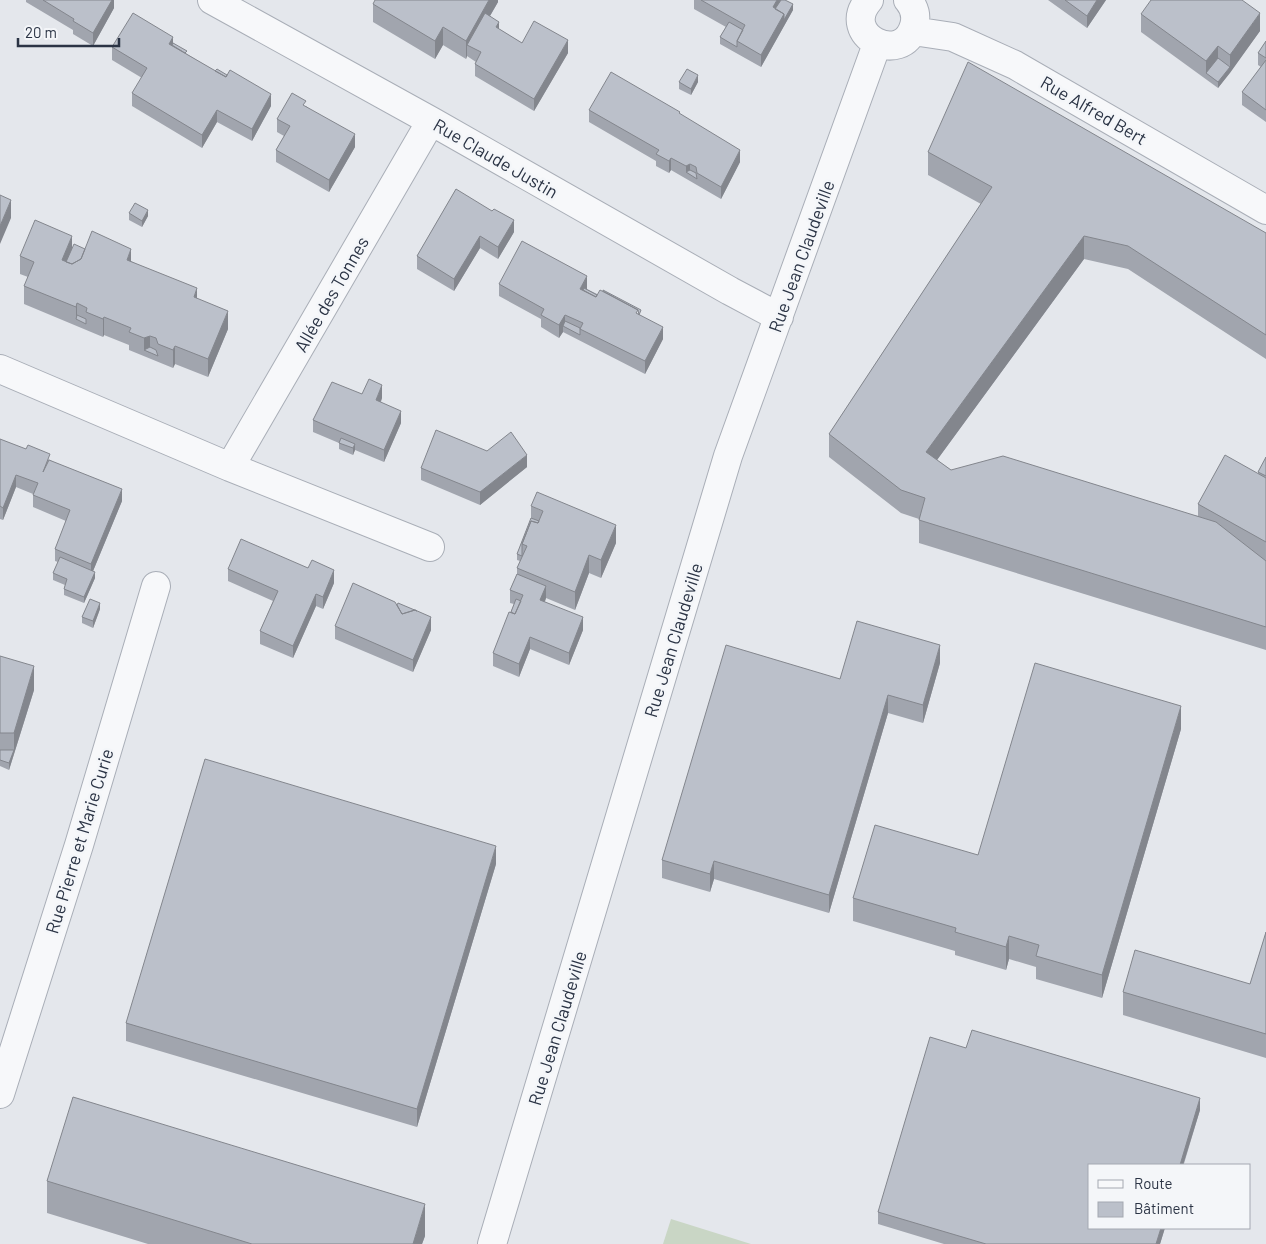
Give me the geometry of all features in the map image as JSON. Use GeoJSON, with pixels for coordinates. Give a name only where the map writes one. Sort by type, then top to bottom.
{"type":"FeatureCollection","features":[{"type":"Feature","properties":{"kind":"street","name":"Rue Claude Justin"},"geometry":{"type":"LineString","coordinates":[[212,0],[779,317]]}},
{"type":"Feature","properties":{"kind":"street"},"geometry":{"type":"LineString","coordinates":[[869,0],[861,13],[864,31],[877,44],[885,46],[894,46],[902,42],[913,31],[915,12],[908,0]]}},
{"type":"Feature","properties":{"kind":"street","name":"Rue Alfred Bert"},"geometry":{"type":"LineString","coordinates":[[913,31],[953,37],[1015,65],[1266,210]]}},
{"type":"Feature","properties":{"kind":"street","name":"Rue Jean Claudeville"},"geometry":{"type":"LineString","coordinates":[[492,1244],[728,456],[877,44]]}},
{"type":"Feature","properties":{"kind":"street","name":"Allée des Tonnes"},"geometry":{"type":"LineString","coordinates":[[230,467],[431,121]]}},
{"type":"Feature","properties":{"kind":"street"},"geometry":{"type":"LineString","coordinates":[[0,370],[230,467],[430,547]]}},
{"type":"Feature","properties":{"kind":"street","name":"Rue Pierre et Marie Curie"},"geometry":{"type":"LineString","coordinates":[[0,1094],[79,845],[156,586]]}},
{"type":"Feature","properties":{"kind":"green space"},"geometry":{"type":"Polygon","coordinates":[[[671,1219],[751,1244],[663,1244],[671,1219]]]}},
{"type":"Feature","properties":{"kind":"building"},"geometry":{"type":"Polygon","coordinates":[[[43,0],[112,0],[93,33],[43,0]]]}},
{"type":"Feature","properties":{"kind":"building"},"geometry":{"type":"Polygon","coordinates":[[[375,0],[489,0],[466,41],[443,27],[435,41],[373,4],[375,0]]]}},
{"type":"Feature","properties":{"kind":"building"},"geometry":{"type":"Polygon","coordinates":[[[701,0],[777,0],[773,7],[784,14],[761,55],[737,41],[745,25],[701,0]]]}},
{"type":"Feature","properties":{"kind":"building"},"geometry":{"type":"Polygon","coordinates":[[[781,0],[793,4],[784,20],[784,14],[775,9],[781,0]]]}},
{"type":"Feature","properties":{"kind":"building"},"geometry":{"type":"Polygon","coordinates":[[[1065,0],[1097,0],[1087,16],[1065,0]]]}},
{"type":"Feature","properties":{"kind":"building"},"geometry":{"type":"Polygon","coordinates":[[[1151,0],[1242,0],[1260,13],[1230,55],[1218,46],[1206,61],[1141,14],[1151,0]]]}},
{"type":"Feature","properties":{"kind":"building"},"geometry":{"type":"Polygon","coordinates":[[[133,13],[173,37],[169,44],[226,77],[230,70],[271,94],[252,129],[217,110],[202,135],[132,93],[147,68],[112,47],[133,13]]]}},
{"type":"Feature","properties":{"kind":"building"},"geometry":{"type":"Polygon","coordinates":[[[485,13],[499,22],[496,27],[522,43],[534,21],[568,40],[534,99],[475,64],[481,52],[467,45],[485,13]]]}},
{"type":"Feature","properties":{"kind":"building"},"geometry":{"type":"Polygon","coordinates":[[[729,22],[743,30],[737,41],[737,47],[720,37],[729,22]]]}},
{"type":"Feature","properties":{"kind":"building"},"geometry":{"type":"Polygon","coordinates":[[[1266,41],[1266,58],[1258,53],[1266,41]]]}},
{"type":"Feature","properties":{"kind":"building"},"geometry":{"type":"Polygon","coordinates":[[[173,43],[187,51],[185,53],[172,45],[173,43]]]}},
{"type":"Feature","properties":{"kind":"building"},"geometry":{"type":"Polygon","coordinates":[[[1218,58],[1230,67],[1218,82],[1206,73],[1218,58]]]}},
{"type":"Feature","properties":{"kind":"building"},"geometry":{"type":"Polygon","coordinates":[[[1266,60],[1266,110],[1242,92],[1266,60]]]}},
{"type":"Feature","properties":{"kind":"building"},"geometry":{"type":"Polygon","coordinates":[[[968,62],[1266,233],[1266,335],[1128,246],[1084,236],[926,452],[951,470],[1003,456],[1216,522],[1266,561],[1266,627],[919,520],[925,498],[901,490],[829,434],[992,187],[928,152],[968,62]]]}},
{"type":"Feature","properties":{"kind":"building"},"geometry":{"type":"Polygon","coordinates":[[[217,69],[227,75],[226,77],[215,71],[217,69]]]}},
{"type":"Feature","properties":{"kind":"building"},"geometry":{"type":"Polygon","coordinates":[[[687,69],[698,75],[691,89],[679,82],[687,69]]]}},
{"type":"Feature","properties":{"kind":"building"},"geometry":{"type":"Polygon","coordinates":[[[611,72],[740,150],[721,187],[697,173],[696,167],[690,164],[686,166],[671,158],[669,161],[656,154],[659,150],[589,110],[611,72]]]}},
{"type":"Feature","properties":{"kind":"building"},"geometry":{"type":"Polygon","coordinates":[[[292,93],[306,101],[303,105],[355,134],[329,180],[276,150],[290,126],[277,119],[292,93]]]}},
{"type":"Feature","properties":{"kind":"building"},"geometry":{"type":"Polygon","coordinates":[[[690,170],[696,173],[697,179],[686,172],[690,170]]]}},
{"type":"Feature","properties":{"kind":"building"},"geometry":{"type":"Polygon","coordinates":[[[456,189],[492,211],[494,209],[514,220],[498,247],[480,236],[454,279],[417,256],[456,189]]]}},
{"type":"Feature","properties":{"kind":"building"},"geometry":{"type":"Polygon","coordinates":[[[0,195],[11,200],[0,226],[0,195]]]}},
{"type":"Feature","properties":{"kind":"building"},"geometry":{"type":"Polygon","coordinates":[[[135,203],[148,210],[142,221],[129,213],[135,203]]]}},
{"type":"Feature","properties":{"kind":"building"},"geometry":{"type":"Polygon","coordinates":[[[35,220],[72,236],[62,260],[72,264],[81,259],[92,231],[131,249],[127,260],[197,288],[194,297],[228,311],[208,359],[175,346],[173,350],[158,344],[156,338],[150,336],[144,338],[129,332],[131,328],[86,312],[87,308],[77,303],[76,307],[24,286],[34,262],[20,256],[35,220]]]}},
{"type":"Feature","properties":{"kind":"building"},"geometry":{"type":"Polygon","coordinates":[[[522,241],[587,276],[580,289],[596,297],[600,290],[638,310],[636,313],[663,327],[645,361],[580,329],[583,323],[565,315],[559,325],[541,315],[544,309],[499,284],[522,241]]]}},
{"type":"Feature","properties":{"kind":"building"},"geometry":{"type":"Polygon","coordinates":[[[74,244],[85,249],[81,259],[72,264],[66,262],[74,244]]]}},
{"type":"Feature","properties":{"kind":"building"},"geometry":{"type":"Polygon","coordinates":[[[584,288],[597,295],[596,297],[583,290],[584,288]]]}},
{"type":"Feature","properties":{"kind":"building"},"geometry":{"type":"Polygon","coordinates":[[[603,290],[641,310],[639,315],[638,310],[603,290]]]}},
{"type":"Feature","properties":{"kind":"building"},"geometry":{"type":"Polygon","coordinates":[[[77,315],[86,319],[86,324],[76,319],[77,315]]]}},
{"type":"Feature","properties":{"kind":"building"},"geometry":{"type":"Polygon","coordinates":[[[565,321],[580,328],[580,335],[563,326],[565,321]]]}},
{"type":"Feature","properties":{"kind":"building"},"geometry":{"type":"Polygon","coordinates":[[[150,347],[156,350],[158,356],[144,350],[150,347]]]}},
{"type":"Feature","properties":{"kind":"building"},"geometry":{"type":"Polygon","coordinates":[[[369,379],[382,385],[376,400],[401,411],[384,450],[313,420],[332,382],[362,394],[369,379]]]}},
{"type":"Feature","properties":{"kind":"building"},"geometry":{"type":"Polygon","coordinates":[[[436,430],[487,451],[511,432],[527,455],[480,492],[421,468],[436,430]]]}},
{"type":"Feature","properties":{"kind":"building"},"geometry":{"type":"Polygon","coordinates":[[[341,438],[355,444],[353,448],[339,443],[341,438]]]}},
{"type":"Feature","properties":{"kind":"building"},"geometry":{"type":"Polygon","coordinates":[[[0,439],[26,449],[28,445],[50,454],[43,472],[49,460],[122,489],[91,564],[55,549],[70,510],[33,495],[38,483],[16,475],[3,508],[0,506],[0,439]]]}},
{"type":"Feature","properties":{"kind":"building"},"geometry":{"type":"Polygon","coordinates":[[[1225,455],[1266,478],[1266,542],[1198,504],[1225,455]]]}},
{"type":"Feature","properties":{"kind":"building"},"geometry":{"type":"Polygon","coordinates":[[[1266,457],[1266,476],[1258,472],[1266,457]]]}},
{"type":"Feature","properties":{"kind":"building"},"geometry":{"type":"Polygon","coordinates":[[[537,492],[616,525],[601,560],[589,555],[575,592],[517,568],[527,546],[522,544],[531,521],[538,523],[543,511],[531,506],[537,492]]]}},
{"type":"Feature","properties":{"kind":"building"},"geometry":{"type":"Polygon","coordinates":[[[531,518],[539,521],[538,523],[531,521],[522,544],[522,556],[517,554],[531,518]]]}},
{"type":"Feature","properties":{"kind":"building"},"geometry":{"type":"Polygon","coordinates":[[[241,539],[308,568],[312,560],[334,570],[323,597],[316,594],[293,646],[260,631],[278,591],[228,569],[241,539]]]}},
{"type":"Feature","properties":{"kind":"building"},"geometry":{"type":"Polygon","coordinates":[[[60,557],[95,572],[84,597],[64,589],[67,579],[53,573],[60,557]]]}},
{"type":"Feature","properties":{"kind":"building"},"geometry":{"type":"Polygon","coordinates":[[[517,574],[546,586],[540,600],[583,617],[569,653],[530,637],[519,664],[493,653],[509,612],[515,614],[523,595],[510,590],[517,574]]]}},
{"type":"Feature","properties":{"kind":"building"},"geometry":{"type":"Polygon","coordinates":[[[353,583],[395,602],[402,614],[415,610],[431,617],[413,660],[335,626],[353,583]]]}},
{"type":"Feature","properties":{"kind":"building"},"geometry":{"type":"Polygon","coordinates":[[[90,599],[100,603],[93,621],[82,617],[90,599]]]}},
{"type":"Feature","properties":{"kind":"building"},"geometry":{"type":"Polygon","coordinates":[[[516,599],[521,601],[515,614],[511,612],[516,599]]]}},
{"type":"Feature","properties":{"kind":"building"},"geometry":{"type":"Polygon","coordinates":[[[398,603],[415,610],[402,614],[397,605],[398,603]]]}},
{"type":"Feature","properties":{"kind":"building"},"geometry":{"type":"Polygon","coordinates":[[[857,621],[940,645],[923,705],[888,695],[829,895],[714,861],[710,874],[662,860],[726,645],[840,679],[857,621]]]}},
{"type":"Feature","properties":{"kind":"building"},"geometry":{"type":"Polygon","coordinates":[[[0,656],[34,666],[14,733],[0,733],[0,656]]]}},
{"type":"Feature","properties":{"kind":"building"},"geometry":{"type":"Polygon","coordinates":[[[1035,663],[1181,706],[1102,975],[1036,956],[1039,945],[1009,936],[1006,947],[955,932],[956,928],[853,898],[875,825],[978,855],[1035,663]]]}},
{"type":"Feature","properties":{"kind":"building"},"geometry":{"type":"Polygon","coordinates":[[[0,750],[14,750],[9,763],[0,760],[0,750]]]}},
{"type":"Feature","properties":{"kind":"building"},"geometry":{"type":"Polygon","coordinates":[[[205,759],[496,846],[417,1109],[126,1023],[205,759]]]}},
{"type":"Feature","properties":{"kind":"building"},"geometry":{"type":"Polygon","coordinates":[[[1266,932],[1266,1034],[1123,992],[1135,950],[1250,984],[1266,932]]]}},
{"type":"Feature","properties":{"kind":"building"},"geometry":{"type":"Polygon","coordinates":[[[972,1030],[1200,1098],[1180,1164],[1088,1164],[1088,1229],[1161,1229],[1156,1244],[986,1244],[878,1212],[930,1037],[966,1048],[972,1030]]]}},
{"type":"Feature","properties":{"kind":"building"},"geometry":{"type":"Polygon","coordinates":[[[73,1097],[425,1204],[413,1244],[252,1244],[47,1181],[73,1097]]]}}]}
